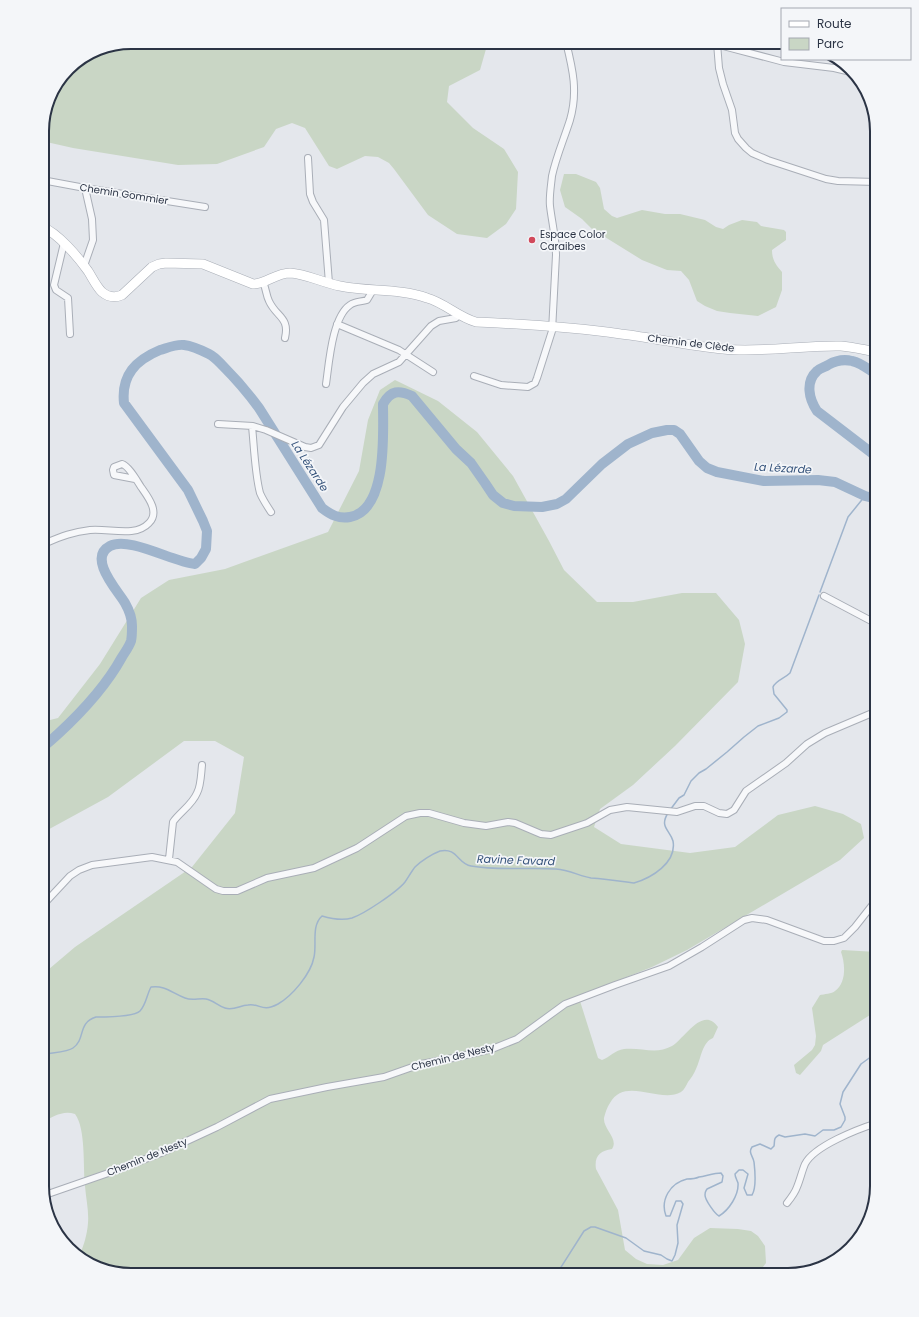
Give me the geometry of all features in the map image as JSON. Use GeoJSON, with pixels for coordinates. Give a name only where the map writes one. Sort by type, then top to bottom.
{"type":"FeatureCollection","features":[{"type":"Feature","properties":{"kind":"main road"},"geometry":{"type":"LineString","coordinates":[[49,232],[64,243],[84,266],[102,292],[113,297],[122,295],[152,267],[166,263],[203,264],[253,284],[260,284],[263,282]]}},
{"type":"Feature","properties":{"kind":"main road","name":"Chemin de Clède"},"geometry":{"type":"LineString","coordinates":[[263,282],[281,274],[291,273],[353,289],[404,292],[428,298],[459,315],[476,322],[553,326],[623,334],[724,349],[749,350],[841,346],[870,350]]}},
{"type":"Feature","properties":{"kind":"street"},"geometry":{"type":"LineString","coordinates":[[474,376],[501,385],[532,385],[537,378],[553,326],[556,249],[550,196],[555,164],[570,119],[574,96],[573,69],[568,49]]}},
{"type":"Feature","properties":{"kind":"street"},"geometry":{"type":"LineString","coordinates":[[717,49],[723,84],[732,110],[735,133],[746,148],[757,156],[826,179],[838,181],[870,182]]}},
{"type":"Feature","properties":{"kind":"street"},"geometry":{"type":"LineString","coordinates":[[734,49],[784,62],[843,70]]}},
{"type":"Feature","properties":{"kind":"street"},"geometry":{"type":"LineString","coordinates":[[308,158],[310,194],[324,220],[329,283]]}},
{"type":"Feature","properties":{"kind":"street","name":"Chemin Gommier"},"geometry":{"type":"LineString","coordinates":[[49,181],[205,207]]}},
{"type":"Feature","properties":{"kind":"street"},"geometry":{"type":"LineString","coordinates":[[84,266],[93,240],[92,219],[85,188]]}},
{"type":"Feature","properties":{"kind":"street"},"geometry":{"type":"LineString","coordinates":[[64,243],[54,285],[56,290],[68,298],[70,334]]}},
{"type":"Feature","properties":{"kind":"street"},"geometry":{"type":"LineString","coordinates":[[263,282],[269,301],[286,324],[287,329],[285,338]]}},
{"type":"Feature","properties":{"kind":"street"},"geometry":{"type":"LineString","coordinates":[[326,384],[332,342],[337,324],[349,306],[367,300],[373,290]]}},
{"type":"Feature","properties":{"kind":"street"},"geometry":{"type":"LineString","coordinates":[[218,424],[252,426],[266,430],[305,447],[311,448],[319,445],[343,407],[363,383],[373,374],[395,364],[431,326],[439,320],[456,318],[459,315]]}},
{"type":"Feature","properties":{"kind":"street"},"geometry":{"type":"LineString","coordinates":[[337,324],[368,336],[406,354],[433,372]]}},
{"type":"Feature","properties":{"kind":"street"},"geometry":{"type":"LineString","coordinates":[[252,426],[260,492],[271,512]]}},
{"type":"Feature","properties":{"kind":"street"},"geometry":{"type":"LineString","coordinates":[[49,541],[68,533],[91,530],[136,531],[142,528],[152,520],[154,510],[151,502],[136,479]]}},
{"type":"Feature","properties":{"kind":"street"},"geometry":{"type":"LineString","coordinates":[[824,596],[870,620]]}},
{"type":"Feature","properties":{"kind":"street"},"geometry":{"type":"LineString","coordinates":[[49,899],[79,870],[92,865],[152,857],[169,859],[182,864],[216,889],[231,892],[237,891],[267,878],[314,868],[338,858],[357,848],[406,816],[420,813],[429,813],[464,823],[486,826],[508,822],[515,823],[541,834],[551,835],[587,823],[610,810],[627,807],[677,812],[695,806],[704,806],[719,813],[727,814],[734,810],[746,791],[786,763],[807,744],[826,733],[870,714]]}},
{"type":"Feature","properties":{"kind":"street"},"geometry":{"type":"LineString","coordinates":[[169,859],[173,822],[176,817],[192,802],[198,792],[202,765]]}},
{"type":"Feature","properties":{"kind":"street","name":"Chemin de Nesty"},"geometry":{"type":"LineString","coordinates":[[50,1193],[161,1153],[218,1127],[270,1099],[384,1077],[421,1064],[492,1049],[517,1039],[565,1004],[669,966],[744,920],[752,918],[767,920],[800,934],[824,941],[834,941],[844,938],[870,908]]}},
{"type":"Feature","properties":{"kind":"street"},"geometry":{"type":"LineString","coordinates":[[787,1203],[797,1188],[806,1164],[811,1156],[823,1147],[870,1125]]}},
{"type":"Feature","properties":{"kind":"green space"},"geometry":{"type":"Polygon","coordinates":[[[126,49],[486,49],[480,70],[449,86],[447,102],[473,128],[504,149],[518,172],[516,209],[506,224],[487,238],[457,234],[428,215],[389,163],[378,157],[365,156],[337,169],[329,166],[305,128],[292,123],[276,129],[264,147],[217,164],[178,165],[73,148],[49,143],[49,126],[55,100],[63,85],[73,73],[85,63],[105,53],[126,49]]]}},
{"type":"Feature","properties":{"kind":"green space"},"geometry":{"type":"Polygon","coordinates":[[[564,174],[576,174],[596,182],[600,188],[604,209],[612,216],[617,218],[642,210],[665,214],[680,214],[705,220],[716,227],[723,229],[742,220],[757,222],[761,226],[784,230],[786,232],[786,240],[772,250],[775,262],[782,272],[782,290],[776,307],[758,316],[717,311],[697,301],[689,280],[681,271],[667,270],[642,260],[592,229],[582,219],[565,207],[560,190],[564,174]]]}},
{"type":"Feature","properties":{"kind":"green space"},"geometry":{"type":"Polygon","coordinates":[[[395,380],[438,401],[477,432],[513,476],[564,570],[597,602],[633,602],[682,593],[716,593],[739,620],[745,644],[738,682],[675,746],[633,785],[600,809],[594,827],[621,844],[690,853],[735,847],[778,815],[815,806],[843,814],[861,824],[864,838],[840,860],[687,950],[652,967],[584,994],[580,1001],[598,1058],[602,1060],[624,1049],[666,1049],[677,1042],[700,1021],[712,1021],[718,1027],[713,1038],[706,1043],[694,1073],[681,1092],[673,1095],[663,1095],[634,1091],[624,1092],[616,1095],[606,1110],[604,1122],[614,1141],[614,1145],[612,1149],[604,1151],[597,1157],[596,1169],[618,1210],[625,1250],[636,1259],[647,1264],[663,1265],[678,1260],[694,1238],[710,1228],[738,1229],[751,1231],[758,1236],[765,1246],[766,1263],[762,1268],[126,1268],[105,1264],[95,1260],[81,1251],[88,1227],[88,1209],[79,1120],[75,1114],[70,1113],[58,1115],[49,1119],[49,969],[75,947],[192,867],[235,813],[244,757],[215,741],[184,741],[108,797],[49,829],[49,720],[58,718],[100,664],[141,598],[169,580],[225,569],[328,532],[359,471],[368,420],[380,390],[395,380]]]}},
{"type":"Feature","properties":{"kind":"green space"},"geometry":{"type":"Polygon","coordinates":[[[842,950],[870,952],[870,1015],[823,1045],[821,1051],[800,1075],[796,1073],[794,1065],[812,1050],[815,1045],[816,1036],[812,1008],[820,995],[834,992],[842,983],[844,967],[841,952],[842,950]]]}},
{"type":"Feature","properties":{"kind":"waterway","name":"La Lézarde"},"geometry":{"type":"LineString","coordinates":[[49,742],[93,698],[116,668],[131,641],[132,626],[130,614],[128,608],[106,574],[102,558],[104,551],[110,546],[128,544],[195,564],[201,558],[206,549],[207,531],[188,490],[124,403],[125,384],[132,370],[137,364],[151,354],[169,347],[181,345],[191,346],[209,354],[218,361],[242,386],[259,408],[322,508],[339,517],[350,517],[362,511],[371,500],[377,486],[381,468],[383,450],[383,404],[389,396],[396,392],[412,396],[456,449],[471,463],[493,495],[503,503],[514,506],[542,507],[557,504],[566,499],[602,464],[628,444],[652,433],[667,430],[674,430],[680,434],[699,461],[707,468],[717,472],[764,481],[818,480],[835,482],[870,497]]}},
{"type":"Feature","properties":{"kind":"waterway","name":"La Lézarde"},"geometry":{"type":"LineString","coordinates":[[870,370],[856,362],[849,360],[837,361],[821,368],[813,375],[810,385],[810,396],[817,411],[870,452]]}},
{"type":"Feature","properties":{"kind":"waterway","name":"Ravine Favard"},"geometry":{"type":"LineString","coordinates":[[820,592],[848,517],[865,496]]}},
{"type":"Feature","properties":{"kind":"waterway","name":"Ravine Favard"},"geometry":{"type":"LineString","coordinates":[[670,810],[679,798],[684,795],[691,781],[699,773],[706,769],[758,726],[779,718],[787,712],[774,694],[773,687],[790,673],[819,595]]}},
{"type":"Feature","properties":{"kind":"waterway","name":"Ravine Favard"},"geometry":{"type":"LineString","coordinates":[[49,1054],[73,1048],[77,1044],[86,1023],[96,1017],[126,1016],[137,1013],[144,1006],[151,987],[164,988],[188,999],[209,1000],[228,1009],[245,1005],[256,1005],[268,1008],[278,1004],[295,990],[309,970],[315,952],[315,930],[322,916],[333,919],[344,919],[352,918],[364,912],[388,897],[401,886],[420,862],[440,851],[450,851],[467,865],[471,866],[492,868],[556,869],[591,878],[634,883],[641,881],[655,873],[667,863],[671,856],[673,841],[665,825],[668,813]]}},
{"type":"Feature","properties":{"kind":"waterway"},"geometry":{"type":"LineString","coordinates":[[560,1268],[584,1231],[591,1227],[626,1238],[644,1251],[661,1255],[672,1261],[678,1243],[677,1225],[683,1204],[681,1201],[676,1201],[670,1216],[666,1216],[664,1204],[671,1188],[687,1179],[694,1179],[721,1173],[723,1176],[722,1182],[707,1189],[705,1194],[708,1203],[719,1216],[730,1206],[735,1197],[738,1188],[735,1174],[739,1170],[743,1170],[748,1174],[744,1188],[747,1195],[752,1195],[755,1188],[754,1162],[751,1153],[752,1147],[760,1144],[771,1149],[774,1146],[775,1138],[779,1135],[785,1137],[805,1134],[815,1136],[823,1130],[834,1130],[841,1127],[845,1120],[840,1104],[843,1092],[861,1064],[870,1057]]}},
{"type":"Feature","properties":{"kind":"place","name":"Espace Color Caraibes"},"geometry":{"type":"Point","coordinates":[532,240]}}]}
